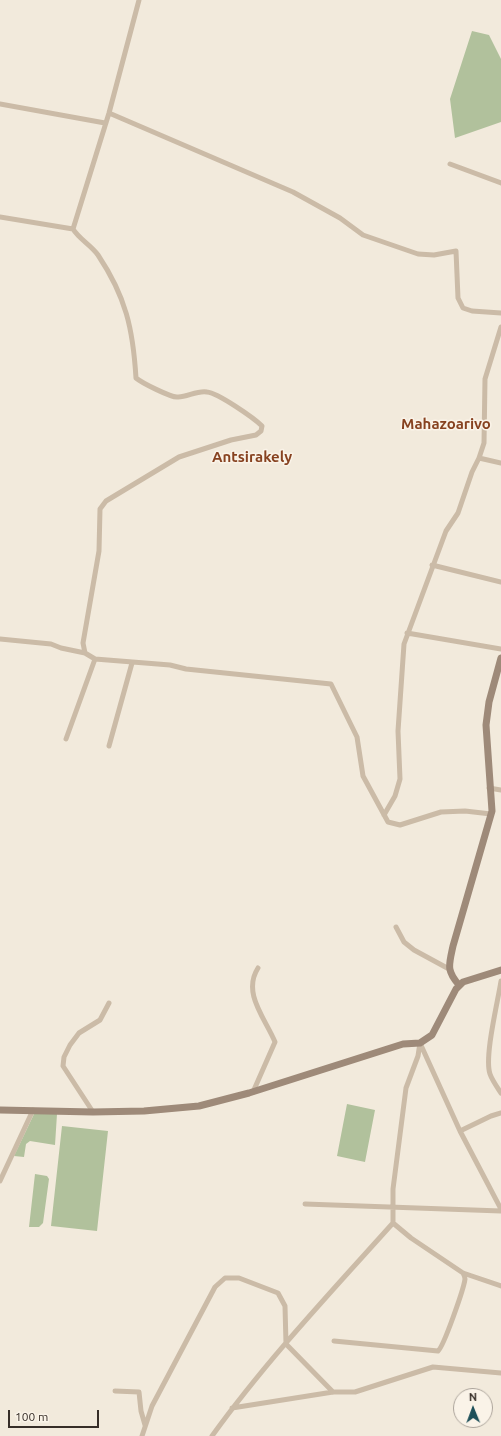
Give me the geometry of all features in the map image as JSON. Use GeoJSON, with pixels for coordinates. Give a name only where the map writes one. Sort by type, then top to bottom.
{"type":"FeatureCollection","features":[{"type":"Feature","properties":{"kind":"main road"},"geometry":{"type":"LineString","coordinates":[[459,985],[448,969],[453,946],[491,814],[486,725],[489,702],[501,658]]}},
{"type":"Feature","properties":{"kind":"main road"},"geometry":{"type":"LineString","coordinates":[[0,1110],[93,1112],[144,1110],[199,1106],[253,1092],[403,1044],[420,1043],[432,1035],[459,985],[474,977],[501,970]]}},
{"type":"Feature","properties":{"kind":"street"},"geometry":{"type":"LineString","coordinates":[[85,653],[83,643],[99,551],[100,509],[106,501],[179,457],[231,440],[256,435],[261,431],[262,426],[233,405],[208,392],[192,393],[178,397],[144,385],[136,378],[134,346],[124,303],[98,254],[76,234],[73,229],[109,113],[139,0]]}},
{"type":"Feature","properties":{"kind":"street"},"geometry":{"type":"LineString","coordinates":[[0,105],[105,123]]}},
{"type":"Feature","properties":{"kind":"street"},"geometry":{"type":"LineString","coordinates":[[109,113],[293,192],[340,218],[363,235],[418,254],[434,255],[456,251],[458,298],[463,308],[472,311],[501,313]]}},
{"type":"Feature","properties":{"kind":"street"},"geometry":{"type":"LineString","coordinates":[[450,164],[501,183]]}},
{"type":"Feature","properties":{"kind":"street"},"geometry":{"type":"LineString","coordinates":[[0,217],[73,229]]}},
{"type":"Feature","properties":{"kind":"street"},"geometry":{"type":"LineString","coordinates":[[384,815],[395,796],[400,779],[398,731],[404,644],[407,633],[427,585],[432,565],[446,531],[458,513],[472,472],[480,458],[484,443],[485,379],[501,327]]}},
{"type":"Feature","properties":{"kind":"street"},"geometry":{"type":"LineString","coordinates":[[480,458],[501,462]]}},
{"type":"Feature","properties":{"kind":"street"},"geometry":{"type":"LineString","coordinates":[[432,565],[501,582]]}},
{"type":"Feature","properties":{"kind":"street"},"geometry":{"type":"LineString","coordinates":[[407,633],[501,649]]}},
{"type":"Feature","properties":{"kind":"street"},"geometry":{"type":"LineString","coordinates":[[0,639],[41,642],[85,653],[95,659],[170,665],[194,670],[331,684],[356,737],[363,776],[388,822],[400,824],[441,812],[465,811],[491,814]]}},
{"type":"Feature","properties":{"kind":"street"},"geometry":{"type":"LineString","coordinates":[[66,739],[95,659]]}},
{"type":"Feature","properties":{"kind":"street"},"geometry":{"type":"LineString","coordinates":[[109,746],[132,663]]}},
{"type":"Feature","properties":{"kind":"street"},"geometry":{"type":"LineString","coordinates":[[489,788],[501,790]]}},
{"type":"Feature","properties":{"kind":"street"},"geometry":{"type":"LineString","coordinates":[[396,927],[404,942],[448,969]]}},
{"type":"Feature","properties":{"kind":"street"},"geometry":{"type":"LineString","coordinates":[[253,1092],[274,1042],[254,1001],[251,987],[253,975],[258,968]]}},
{"type":"Feature","properties":{"kind":"street"},"geometry":{"type":"LineString","coordinates":[[501,981],[490,1044],[489,1067],[490,1075],[501,1093]]}},
{"type":"Feature","properties":{"kind":"street"},"geometry":{"type":"LineString","coordinates":[[93,1112],[63,1066],[64,1057],[70,1045],[79,1033],[100,1020],[109,1003]]}},
{"type":"Feature","properties":{"kind":"street"},"geometry":{"type":"LineString","coordinates":[[305,1204],[392,1209],[501,1210],[460,1131],[420,1043]]}},
{"type":"Feature","properties":{"kind":"street"},"geometry":{"type":"LineString","coordinates":[[212,1436],[232,1408],[286,1344],[393,1223],[392,1209],[406,1088],[418,1056],[420,1043]]}},
{"type":"Feature","properties":{"kind":"street"},"geometry":{"type":"LineString","coordinates":[[0,1181],[33,1110]]}},
{"type":"Feature","properties":{"kind":"street"},"geometry":{"type":"LineString","coordinates":[[460,1131],[491,1116],[501,1113]]}},
{"type":"Feature","properties":{"kind":"street"},"geometry":{"type":"LineString","coordinates":[[393,1223],[411,1238],[463,1273],[501,1286]]}},
{"type":"Feature","properties":{"kind":"street"},"geometry":{"type":"LineString","coordinates":[[334,1341],[438,1351],[441,1349],[462,1288],[465,1278],[463,1273]]}},
{"type":"Feature","properties":{"kind":"street"},"geometry":{"type":"LineString","coordinates":[[142,1436],[152,1406],[215,1287],[225,1278],[239,1278],[278,1293],[285,1306],[286,1344],[334,1392]]}},
{"type":"Feature","properties":{"kind":"street"},"geometry":{"type":"LineString","coordinates":[[232,1408],[334,1392],[355,1392],[433,1367],[501,1373]]}},
{"type":"Feature","properties":{"kind":"street"},"geometry":{"type":"LineString","coordinates":[[115,1391],[139,1392],[141,1411],[145,1425]]}},
{"type":"Feature","properties":{"kind":"green space"},"geometry":{"type":"Polygon","coordinates":[[[472,31],[489,35],[501,59],[501,122],[455,138],[450,99],[472,31]]]}},
{"type":"Feature","properties":{"kind":"green space"},"geometry":{"type":"Polygon","coordinates":[[[347,1104],[375,1110],[365,1162],[337,1156],[347,1104]]]}},
{"type":"Feature","properties":{"kind":"green space"},"geometry":{"type":"Polygon","coordinates":[[[34,1114],[57,1114],[55,1145],[30,1141],[26,1144],[24,1157],[14,1156],[34,1114]]]}},
{"type":"Feature","properties":{"kind":"green space"},"geometry":{"type":"Polygon","coordinates":[[[62,1126],[108,1131],[97,1231],[51,1226],[62,1126]]]}},
{"type":"Feature","properties":{"kind":"green space"},"geometry":{"type":"Polygon","coordinates":[[[35,1174],[47,1176],[49,1179],[43,1223],[39,1227],[29,1227],[35,1174]]]}},
{"type":"Feature","properties":{"kind":"district","name":"Mahazoarivo"},"geometry":{"type":"Point","coordinates":[446,424]}},
{"type":"Feature","properties":{"kind":"district","name":"Antsirakely"},"geometry":{"type":"Point","coordinates":[252,457]}}]}
